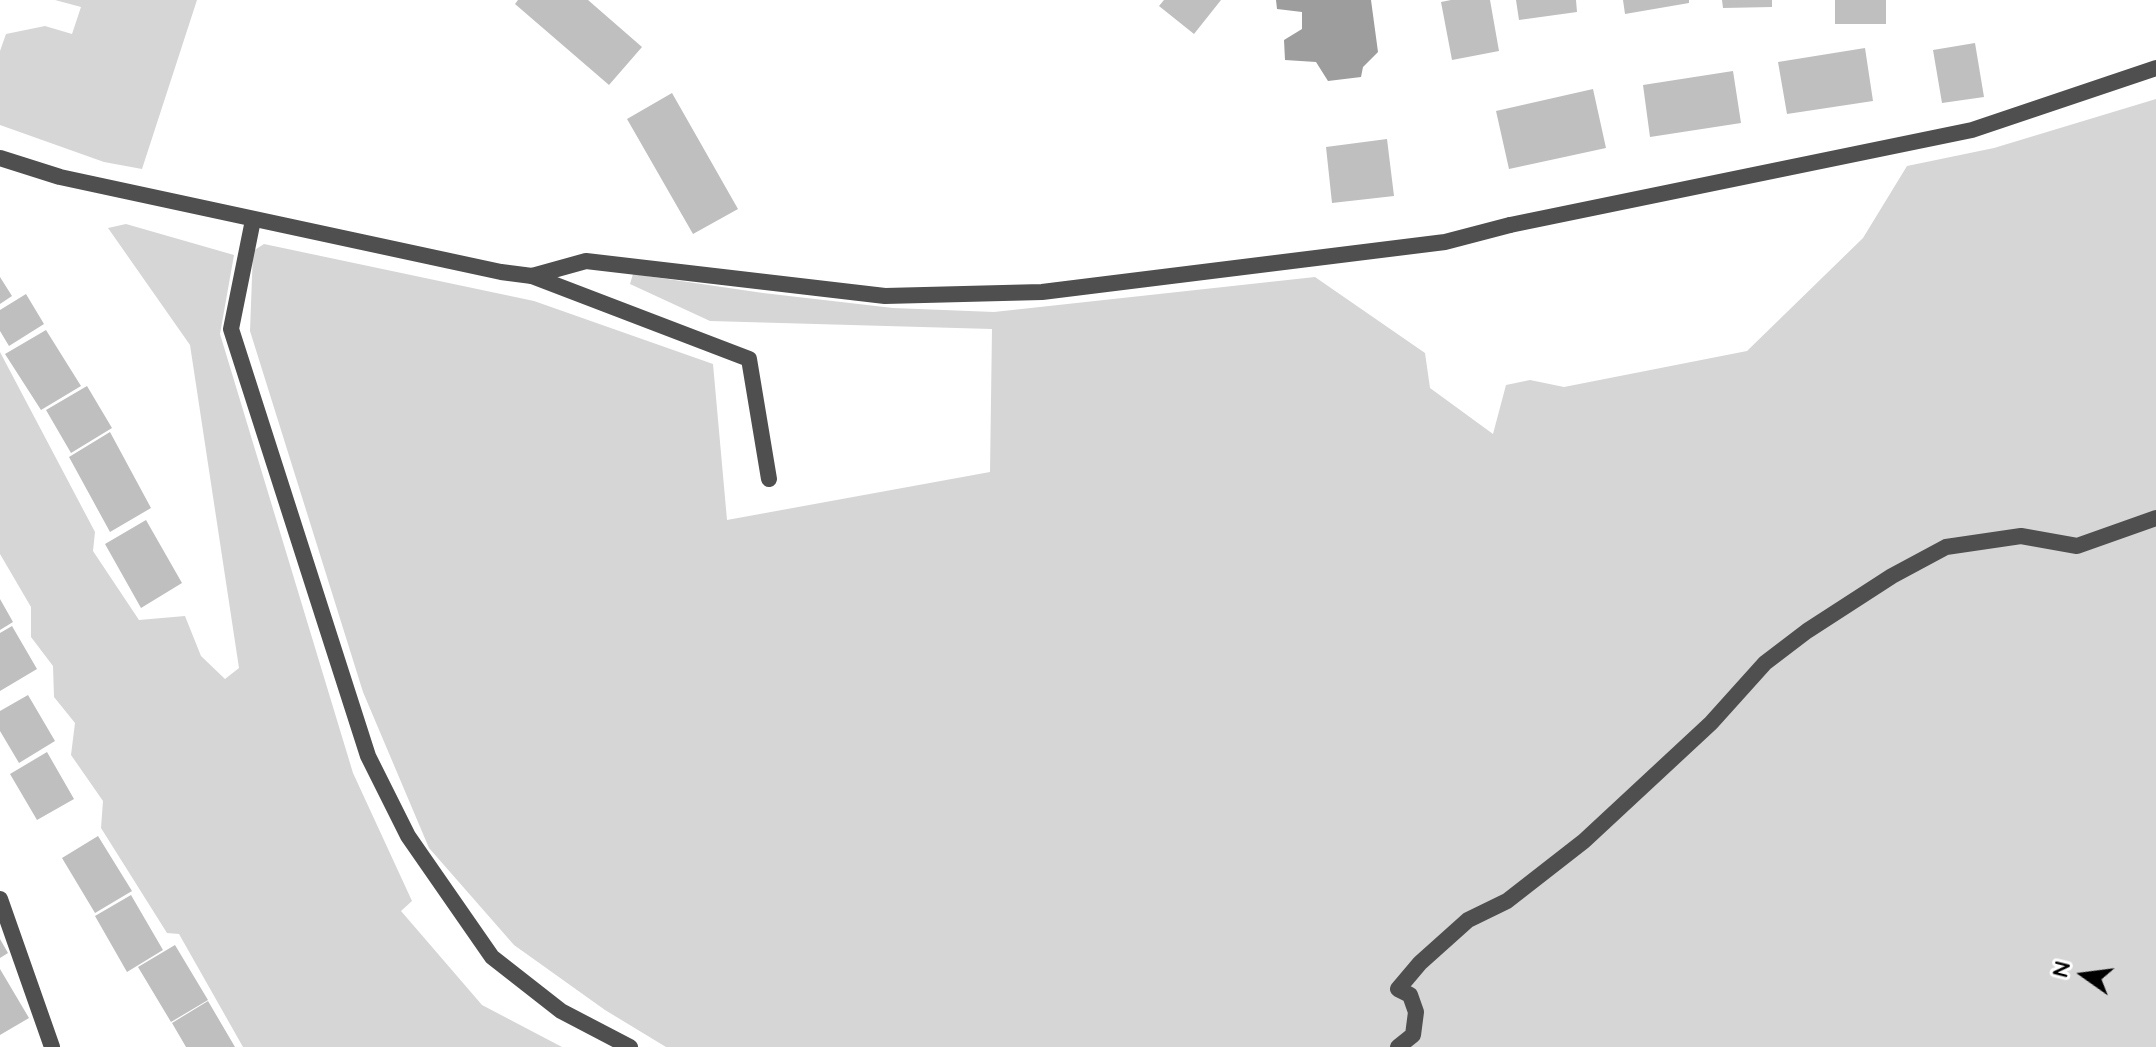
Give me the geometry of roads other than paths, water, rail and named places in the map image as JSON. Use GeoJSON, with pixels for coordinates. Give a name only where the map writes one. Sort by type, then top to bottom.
{"type":"FeatureCollection","features":[{"type":"Feature","properties":{"kind":"street"},"geometry":{"type":"LineString","coordinates":[[532,276],[586,261],[885,296],[1042,292],[1445,242],[1510,225],[1972,130],[2156,68]]}},
{"type":"Feature","properties":{"kind":"street"},"geometry":{"type":"LineString","coordinates":[[0,158],[60,177],[253,220],[532,276],[749,359],[769,479]]}},
{"type":"Feature","properties":{"kind":"street"},"geometry":{"type":"LineString","coordinates":[[253,220],[231,329],[368,756],[408,836],[492,957],[561,1011],[630,1047]]}},
{"type":"Feature","properties":{"kind":"street"},"geometry":{"type":"LineString","coordinates":[[1398,1047],[1413,1035],[1416,1012],[1410,995],[1398,989],[1420,963],[1468,920],[1507,901],[1584,841],[1711,723],[1765,663],[1807,631],[1892,576],[1946,547],[2021,536],[2077,546],[2156,518]]}},
{"type":"Feature","properties":{"kind":"street"},"geometry":{"type":"LineString","coordinates":[[0,899],[52,1047]]}}]}
